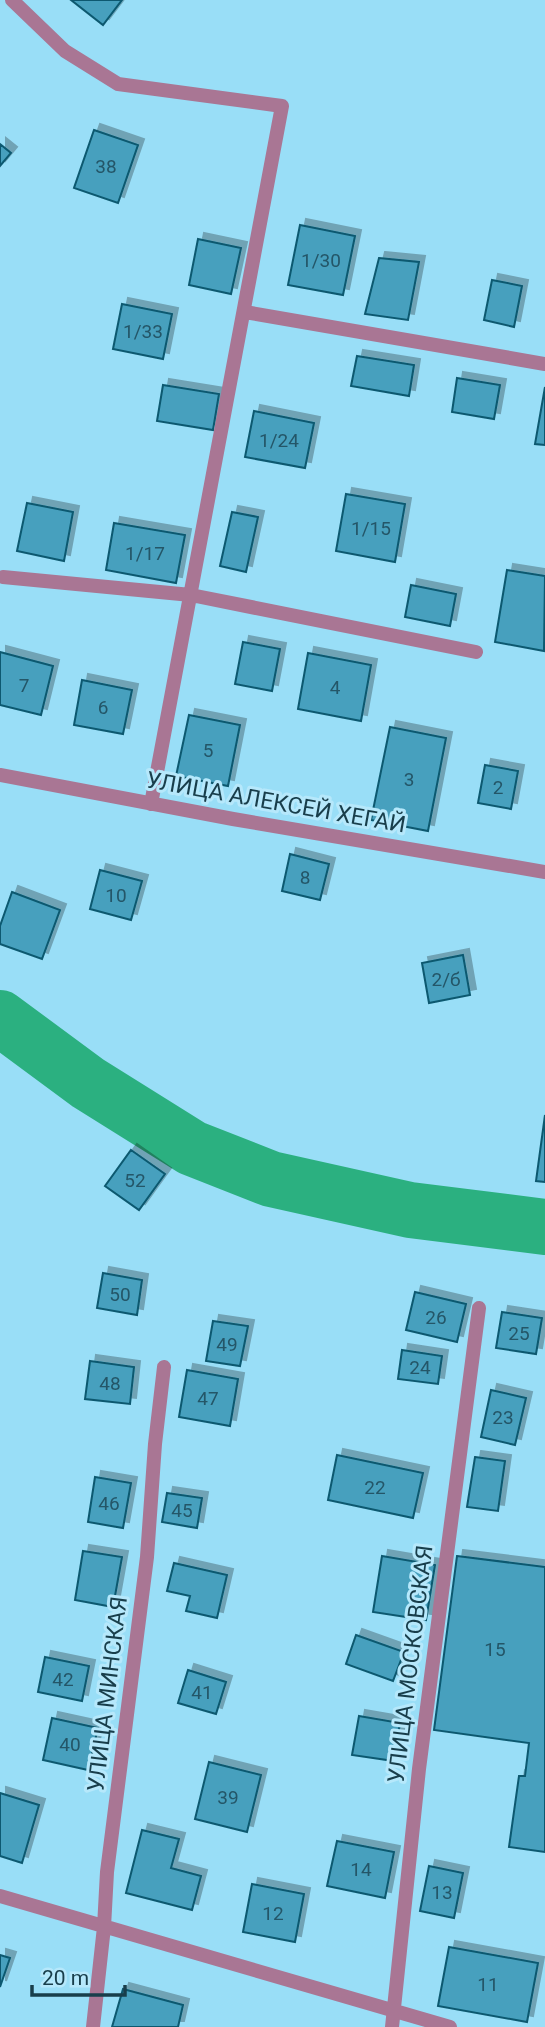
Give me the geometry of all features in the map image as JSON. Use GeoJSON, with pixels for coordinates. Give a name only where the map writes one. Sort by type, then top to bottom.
{"type":"FeatureCollection","features":[{"type":"Feature","properties":{"kind":"street"},"geometry":{"type":"LineString","coordinates":[[12,0],[65,51],[118,84],[282,106],[151,804]]}},
{"type":"Feature","properties":{"kind":"street"},"geometry":{"type":"LineString","coordinates":[[245,312],[545,364]]}},
{"type":"Feature","properties":{"kind":"street"},"geometry":{"type":"LineString","coordinates":[[4,577],[191,595],[476,652]]}},
{"type":"Feature","properties":{"kind":"street","name":"УЛИЦА АЛЕКСЕЙ ХЕГАЙ"},"geometry":{"type":"LineString","coordinates":[[0,775],[545,872]]}},
{"type":"Feature","properties":{"kind":"street","name":"УЛИЦА МОСКОВСКАЯ"},"geometry":{"type":"LineString","coordinates":[[393,2020],[419,1769],[479,1308]]}},
{"type":"Feature","properties":{"kind":"street","name":"УЛИЦА МИНСКАЯ"},"geometry":{"type":"LineString","coordinates":[[93,2027],[107,1872],[147,1557],[155,1444],[164,1367]]}},
{"type":"Feature","properties":{"kind":"street"},"geometry":{"type":"LineString","coordinates":[[0,1896],[393,2020],[450,2027]]}},
{"type":"Feature","properties":{"kind":"building"},"geometry":{"type":"Polygon","coordinates":[[[71,0],[122,0],[103,25],[71,0]]]}},
{"type":"Feature","properties":{"kind":"building"},"geometry":{"type":"Polygon","coordinates":[[[94,130],[138,145],[118,203],[74,188],[94,130]]]}},
{"type":"Feature","properties":{"kind":"building"},"geometry":{"type":"Polygon","coordinates":[[[0,144],[11,153],[0,166],[0,144]]]}},
{"type":"Feature","properties":{"kind":"building"},"geometry":{"type":"Polygon","coordinates":[[[300,225],[355,236],[343,295],[288,285],[300,225]]]}},
{"type":"Feature","properties":{"kind":"building"},"geometry":{"type":"Polygon","coordinates":[[[198,239],[241,248],[231,294],[189,285],[198,239]]]}},
{"type":"Feature","properties":{"kind":"building"},"geometry":{"type":"Polygon","coordinates":[[[379,258],[419,262],[408,320],[365,314],[379,258]]]}},
{"type":"Feature","properties":{"kind":"building"},"geometry":{"type":"Polygon","coordinates":[[[492,280],[522,286],[514,327],[484,320],[492,280]]]}},
{"type":"Feature","properties":{"kind":"building"},"geometry":{"type":"Polygon","coordinates":[[[122,304],[172,314],[163,359],[113,349],[122,304]]]}},
{"type":"Feature","properties":{"kind":"building"},"geometry":{"type":"Polygon","coordinates":[[[357,356],[414,365],[409,396],[351,386],[357,356]]]}},
{"type":"Feature","properties":{"kind":"building"},"geometry":{"type":"Polygon","coordinates":[[[457,378],[500,385],[494,419],[452,412],[457,378]]]}},
{"type":"Feature","properties":{"kind":"building"},"geometry":{"type":"Polygon","coordinates":[[[163,385],[219,394],[213,430],[157,421],[163,385]]]}},
{"type":"Feature","properties":{"kind":"building"},"geometry":{"type":"Polygon","coordinates":[[[545,387],[545,445],[535,444],[545,387]]]}},
{"type":"Feature","properties":{"kind":"building"},"geometry":{"type":"Polygon","coordinates":[[[254,411],[314,423],[305,468],[245,457],[254,411]]]}},
{"type":"Feature","properties":{"kind":"building"},"geometry":{"type":"Polygon","coordinates":[[[346,494],[405,504],[395,562],[336,551],[346,494]]]}},
{"type":"Feature","properties":{"kind":"building"},"geometry":{"type":"Polygon","coordinates":[[[27,503],[73,512],[64,561],[17,551],[27,503]]]}},
{"type":"Feature","properties":{"kind":"building"},"geometry":{"type":"Polygon","coordinates":[[[232,512],[258,517],[246,572],[220,566],[232,512]]]}},
{"type":"Feature","properties":{"kind":"building"},"geometry":{"type":"Polygon","coordinates":[[[114,523],[185,535],[176,583],[106,570],[114,523]]]}},
{"type":"Feature","properties":{"kind":"building"},"geometry":{"type":"Polygon","coordinates":[[[507,570],[545,576],[544,651],[495,642],[507,570]]]}},
{"type":"Feature","properties":{"kind":"building"},"geometry":{"type":"Polygon","coordinates":[[[411,585],[456,594],[450,626],[405,617],[411,585]]]}},
{"type":"Feature","properties":{"kind":"building"},"geometry":{"type":"Polygon","coordinates":[[[243,642],[280,649],[272,691],[235,684],[243,642]]]}},
{"type":"Feature","properties":{"kind":"building"},"geometry":{"type":"Polygon","coordinates":[[[0,652],[53,666],[41,715],[0,705],[0,652]]]}},
{"type":"Feature","properties":{"kind":"building"},"geometry":{"type":"Polygon","coordinates":[[[308,653],[371,665],[361,721],[298,709],[308,653]]]}},
{"type":"Feature","properties":{"kind":"building"},"geometry":{"type":"Polygon","coordinates":[[[82,680],[132,690],[123,734],[74,725],[82,680]]]}},
{"type":"Feature","properties":{"kind":"building"},"geometry":{"type":"Polygon","coordinates":[[[189,715],[240,725],[228,786],[176,776],[189,715]]]}},
{"type":"Feature","properties":{"kind":"building"},"geometry":{"type":"Polygon","coordinates":[[[390,727],[446,738],[428,831],[371,820],[390,727]]]}},
{"type":"Feature","properties":{"kind":"building"},"geometry":{"type":"Polygon","coordinates":[[[485,765],[518,771],[511,809],[478,803],[485,765]]]}},
{"type":"Feature","properties":{"kind":"building"},"geometry":{"type":"Polygon","coordinates":[[[290,854],[329,864],[320,900],[282,891],[290,854]]]}},
{"type":"Feature","properties":{"kind":"building"},"geometry":{"type":"Polygon","coordinates":[[[100,870],[142,881],[131,920],[90,909],[100,870]]]}},
{"type":"Feature","properties":{"kind":"building"},"geometry":{"type":"Polygon","coordinates":[[[12,892],[60,910],[42,959],[0,944],[0,926],[12,892]]]}},
{"type":"Feature","properties":{"kind":"building"},"geometry":{"type":"Polygon","coordinates":[[[463,955],[470,995],[429,1003],[422,963],[463,955]]]}},
{"type":"Feature","properties":{"kind":"building"},"geometry":{"type":"Polygon","coordinates":[[[545,1115],[545,1182],[536,1181],[545,1115]]]}},
{"type":"Feature","properties":{"kind":"building"},"geometry":{"type":"Polygon","coordinates":[[[131,1150],[165,1174],[139,1210],[105,1186],[131,1150]]]}},
{"type":"Feature","properties":{"kind":"building"},"geometry":{"type":"Polygon","coordinates":[[[103,1273],[142,1280],[137,1315],[97,1308],[103,1273]]]}},
{"type":"Feature","properties":{"kind":"building"},"geometry":{"type":"Polygon","coordinates":[[[415,1292],[466,1304],[457,1342],[406,1330],[415,1292]]]}},
{"type":"Feature","properties":{"kind":"building"},"geometry":{"type":"Polygon","coordinates":[[[502,1312],[542,1318],[536,1354],[496,1348],[502,1312]]]}},
{"type":"Feature","properties":{"kind":"building"},"geometry":{"type":"Polygon","coordinates":[[[213,1321],[248,1326],[240,1366],[206,1361],[213,1321]]]}},
{"type":"Feature","properties":{"kind":"building"},"geometry":{"type":"Polygon","coordinates":[[[402,1350],[442,1356],[438,1384],[398,1379],[402,1350]]]}},
{"type":"Feature","properties":{"kind":"building"},"geometry":{"type":"Polygon","coordinates":[[[90,1361],[134,1367],[130,1404],[85,1399],[90,1361]]]}},
{"type":"Feature","properties":{"kind":"building"},"geometry":{"type":"Polygon","coordinates":[[[187,1370],[238,1379],[230,1426],[179,1417],[187,1370]]]}},
{"type":"Feature","properties":{"kind":"building"},"geometry":{"type":"Polygon","coordinates":[[[491,1390],[526,1398],[515,1445],[481,1437],[491,1390]]]}},
{"type":"Feature","properties":{"kind":"building"},"geometry":{"type":"Polygon","coordinates":[[[337,1455],[423,1473],[413,1518],[328,1500],[337,1455]]]}},
{"type":"Feature","properties":{"kind":"building"},"geometry":{"type":"Polygon","coordinates":[[[475,1457],[505,1461],[498,1511],[467,1507],[475,1457]]]}},
{"type":"Feature","properties":{"kind":"building"},"geometry":{"type":"Polygon","coordinates":[[[95,1477],[131,1483],[123,1528],[88,1522],[95,1477]]]}},
{"type":"Feature","properties":{"kind":"building"},"geometry":{"type":"Polygon","coordinates":[[[167,1493],[202,1498],[197,1528],[162,1522],[167,1493]]]}},
{"type":"Feature","properties":{"kind":"building"},"geometry":{"type":"Polygon","coordinates":[[[83,1551],[122,1557],[113,1607],[75,1600],[83,1551]]]}},
{"type":"Feature","properties":{"kind":"building"},"geometry":{"type":"Polygon","coordinates":[[[382,1556],[435,1565],[426,1620],[373,1612],[382,1556]]]}},
{"type":"Feature","properties":{"kind":"building"},"geometry":{"type":"Polygon","coordinates":[[[457,1556],[545,1567],[545,1852],[509,1847],[519,1776],[525,1776],[529,1743],[434,1730],[457,1556]]]}},
{"type":"Feature","properties":{"kind":"building"},"geometry":{"type":"Polygon","coordinates":[[[174,1563],[227,1575],[217,1618],[186,1611],[190,1596],[167,1591],[174,1563]]]}},
{"type":"Feature","properties":{"kind":"building"},"geometry":{"type":"Polygon","coordinates":[[[356,1635],[404,1652],[393,1681],[346,1664],[356,1635]]]}},
{"type":"Feature","properties":{"kind":"building"},"geometry":{"type":"Polygon","coordinates":[[[45,1657],[89,1666],[82,1701],[38,1692],[45,1657]]]}},
{"type":"Feature","properties":{"kind":"building"},"geometry":{"type":"Polygon","coordinates":[[[188,1670],[226,1682],[216,1714],[178,1703],[188,1670]]]}},
{"type":"Feature","properties":{"kind":"building"},"geometry":{"type":"Polygon","coordinates":[[[359,1716],[400,1723],[394,1761],[352,1755],[359,1716]]]}},
{"type":"Feature","properties":{"kind":"building"},"geometry":{"type":"Polygon","coordinates":[[[52,1718],[98,1728],[88,1770],[43,1760],[52,1718]]]}},
{"type":"Feature","properties":{"kind":"building"},"geometry":{"type":"Polygon","coordinates":[[[209,1762],[261,1775],[247,1832],[195,1819],[209,1762]]]}},
{"type":"Feature","properties":{"kind":"building"},"geometry":{"type":"Polygon","coordinates":[[[0,1793],[39,1805],[22,1863],[0,1856],[0,1793]]]}},
{"type":"Feature","properties":{"kind":"building"},"geometry":{"type":"Polygon","coordinates":[[[142,1830],[179,1839],[171,1868],[201,1876],[192,1910],[126,1893],[142,1830]]]}},
{"type":"Feature","properties":{"kind":"building"},"geometry":{"type":"Polygon","coordinates":[[[337,1841],[394,1852],[385,1898],[327,1886],[337,1841]]]}},
{"type":"Feature","properties":{"kind":"building"},"geometry":{"type":"Polygon","coordinates":[[[429,1866],[463,1873],[454,1918],[420,1911],[429,1866]]]}},
{"type":"Feature","properties":{"kind":"building"},"geometry":{"type":"Polygon","coordinates":[[[252,1884],[304,1894],[295,1942],[243,1932],[252,1884]]]}},
{"type":"Feature","properties":{"kind":"building"},"geometry":{"type":"Polygon","coordinates":[[[449,1947],[538,1963],[527,2022],[438,2006],[449,1947]]]}},
{"type":"Feature","properties":{"kind":"building"},"geometry":{"type":"Polygon","coordinates":[[[0,1955],[10,1958],[0,1987],[0,1955]]]}},
{"type":"Feature","properties":{"kind":"building"},"geometry":{"type":"Polygon","coordinates":[[[123,1989],[183,2005],[178,2027],[112,2027],[123,1989]]]}},
{"type":"Feature","properties":{"kind":"waterway"},"geometry":{"type":"LineString","coordinates":[[0,1018],[88,1083],[192,1148],[271,1179],[410,1210],[545,1227]]}}]}
